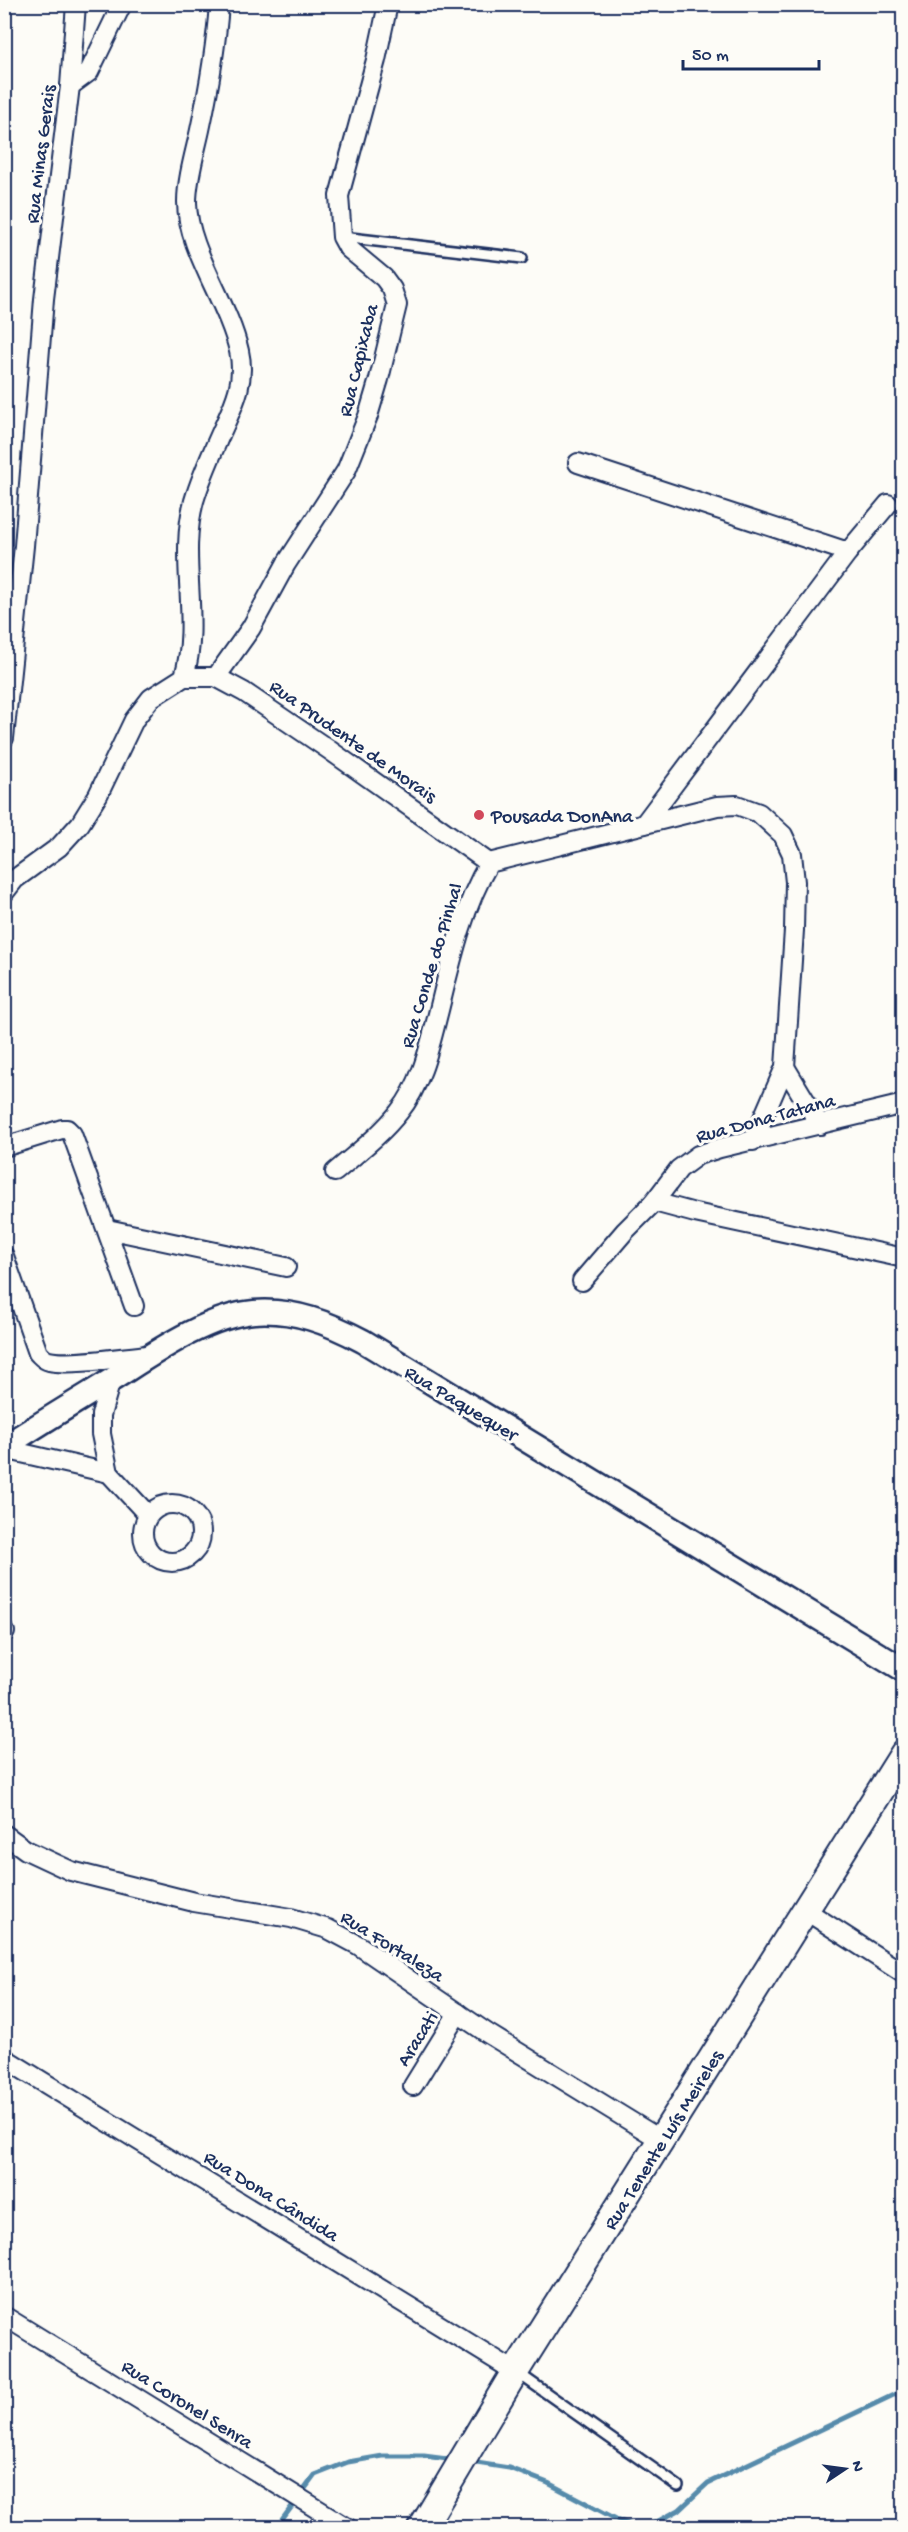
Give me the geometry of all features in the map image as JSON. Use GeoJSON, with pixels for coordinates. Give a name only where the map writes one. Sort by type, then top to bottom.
{"type":"FeatureCollection","features":[{"type":"Feature","properties":{"kind":"main road","name":"Rua Tenente Luís Meireles"},"geometry":{"type":"LineString","coordinates":[[422,2528],[516,2372],[903,1753]]}},
{"type":"Feature","properties":{"kind":"street","name":"Rua Minas Gerais"},"geometry":{"type":"LineString","coordinates":[[4,738],[21,580],[44,299],[70,86],[76,4]]}},
{"type":"Feature","properties":{"kind":"street"},"geometry":{"type":"LineString","coordinates":[[70,86],[89,72],[122,4]]}},
{"type":"Feature","properties":{"kind":"street"},"geometry":{"type":"LineString","coordinates":[[4,892],[15,879],[59,847],[80,824],[98,795],[134,720],[151,698],[184,677],[191,654],[187,544],[191,516],[195,498],[217,441],[234,409],[240,382],[240,352],[189,228],[187,200],[216,45],[219,4]]}},
{"type":"Feature","properties":{"kind":"street"},"geometry":{"type":"LineString","coordinates":[[342,237],[339,196],[376,60],[388,4]]}},
{"type":"Feature","properties":{"kind":"street","name":"Rua Capixaba"},"geometry":{"type":"LineString","coordinates":[[216,677],[251,628],[286,564],[346,471],[368,417],[380,379],[397,305],[392,289],[384,278],[348,248],[342,237]]}},
{"type":"Feature","properties":{"kind":"street"},"geometry":{"type":"LineString","coordinates":[[578,463],[848,552]]}},
{"type":"Feature","properties":{"kind":"street"},"geometry":{"type":"LineString","coordinates":[[644,824],[848,552],[888,504]]}},
{"type":"Feature","properties":{"kind":"street","name":"Rua Prudente de Morais"},"geometry":{"type":"LineString","coordinates":[[184,677],[216,677],[244,692],[489,863]]}},
{"type":"Feature","properties":{"kind":"street"},"geometry":{"type":"LineString","coordinates":[[489,863],[708,808],[737,805],[759,813],[783,835],[792,854],[795,882],[785,1067],[753,1141]]}},
{"type":"Feature","properties":{"kind":"street","name":"Rua Conde do Pinhal"},"geometry":{"type":"LineString","coordinates":[[335,1172],[400,1112],[417,1082],[430,1047],[447,980],[477,883],[489,863]]}},
{"type":"Feature","properties":{"kind":"street"},"geometry":{"type":"LineString","coordinates":[[785,1067],[820,1125]]}},
{"type":"Feature","properties":{"kind":"street","name":"Rua Dona Tatana"},"geometry":{"type":"LineString","coordinates":[[582,1281],[625,1231],[654,1202],[679,1169],[698,1155],[903,1104]]}},
{"type":"Feature","properties":{"kind":"street"},"geometry":{"type":"LineString","coordinates":[[4,1147],[68,1129],[72,1134],[134,1306]]}},
{"type":"Feature","properties":{"kind":"street"},"geometry":{"type":"LineString","coordinates":[[654,1202],[903,1258]]}},
{"type":"Feature","properties":{"kind":"street"},"geometry":{"type":"LineString","coordinates":[[107,1229],[286,1267]]}},
{"type":"Feature","properties":{"kind":"street"},"geometry":{"type":"LineString","coordinates":[[4,1256],[38,1353],[45,1359],[50,1362],[77,1361],[148,1355]]}},
{"type":"Feature","properties":{"kind":"street","name":"Rua Paquequer"},"geometry":{"type":"LineString","coordinates":[[4,1448],[148,1355],[181,1338],[223,1320],[253,1312],[303,1315],[334,1326],[903,1670]]}},
{"type":"Feature","properties":{"kind":"street"},"geometry":{"type":"LineString","coordinates":[[111,1380],[102,1415],[102,1434],[109,1473],[148,1515]]}},
{"type":"Feature","properties":{"kind":"street"},"geometry":{"type":"LineString","coordinates":[[4,1448],[109,1473]]}},
{"type":"Feature","properties":{"kind":"street","name":"Rua Fortaleza"},"geometry":{"type":"LineString","coordinates":[[4,1834],[26,1850],[71,1871],[194,1902],[291,1918],[328,1929],[358,1945],[458,2013],[662,2140]]}},
{"type":"Feature","properties":{"kind":"street"},"geometry":{"type":"LineString","coordinates":[[805,1910],[903,1974]]}},
{"type":"Feature","properties":{"kind":"street","name":"Aracati"},"geometry":{"type":"LineString","coordinates":[[413,2086],[458,2013]]}},
{"type":"Feature","properties":{"kind":"street","name":"Rua Dona Cândida"},"geometry":{"type":"LineString","coordinates":[[4,2058],[516,2372]]}},
{"type":"Feature","properties":{"kind":"street","name":"Rua Coronel Senra"},"geometry":{"type":"LineString","coordinates":[[4,2316],[348,2528]]}},
{"type":"Feature","properties":{"kind":"lane"},"geometry":{"type":"LineString","coordinates":[[342,237],[522,258]]}},
{"type":"Feature","properties":{"kind":"lane"},"geometry":{"type":"LineString","coordinates":[[516,2372],[678,2486]]}},
{"type":"Feature","properties":{"kind":"waterway"},"geometry":{"type":"LineString","coordinates":[[470,2462],[509,2468],[548,2483],[616,2519],[636,2527],[651,2525],[679,2510],[708,2483],[904,2390]]}},
{"type":"Feature","properties":{"kind":"waterway"},"geometry":{"type":"LineString","coordinates":[[276,2528],[315,2475],[348,2462],[383,2456],[424,2456],[455,2460]]}},
{"type":"Feature","properties":{"kind":"place","name":"Pousada DonAna"},"geometry":{"type":"Point","coordinates":[479,815]}}]}
